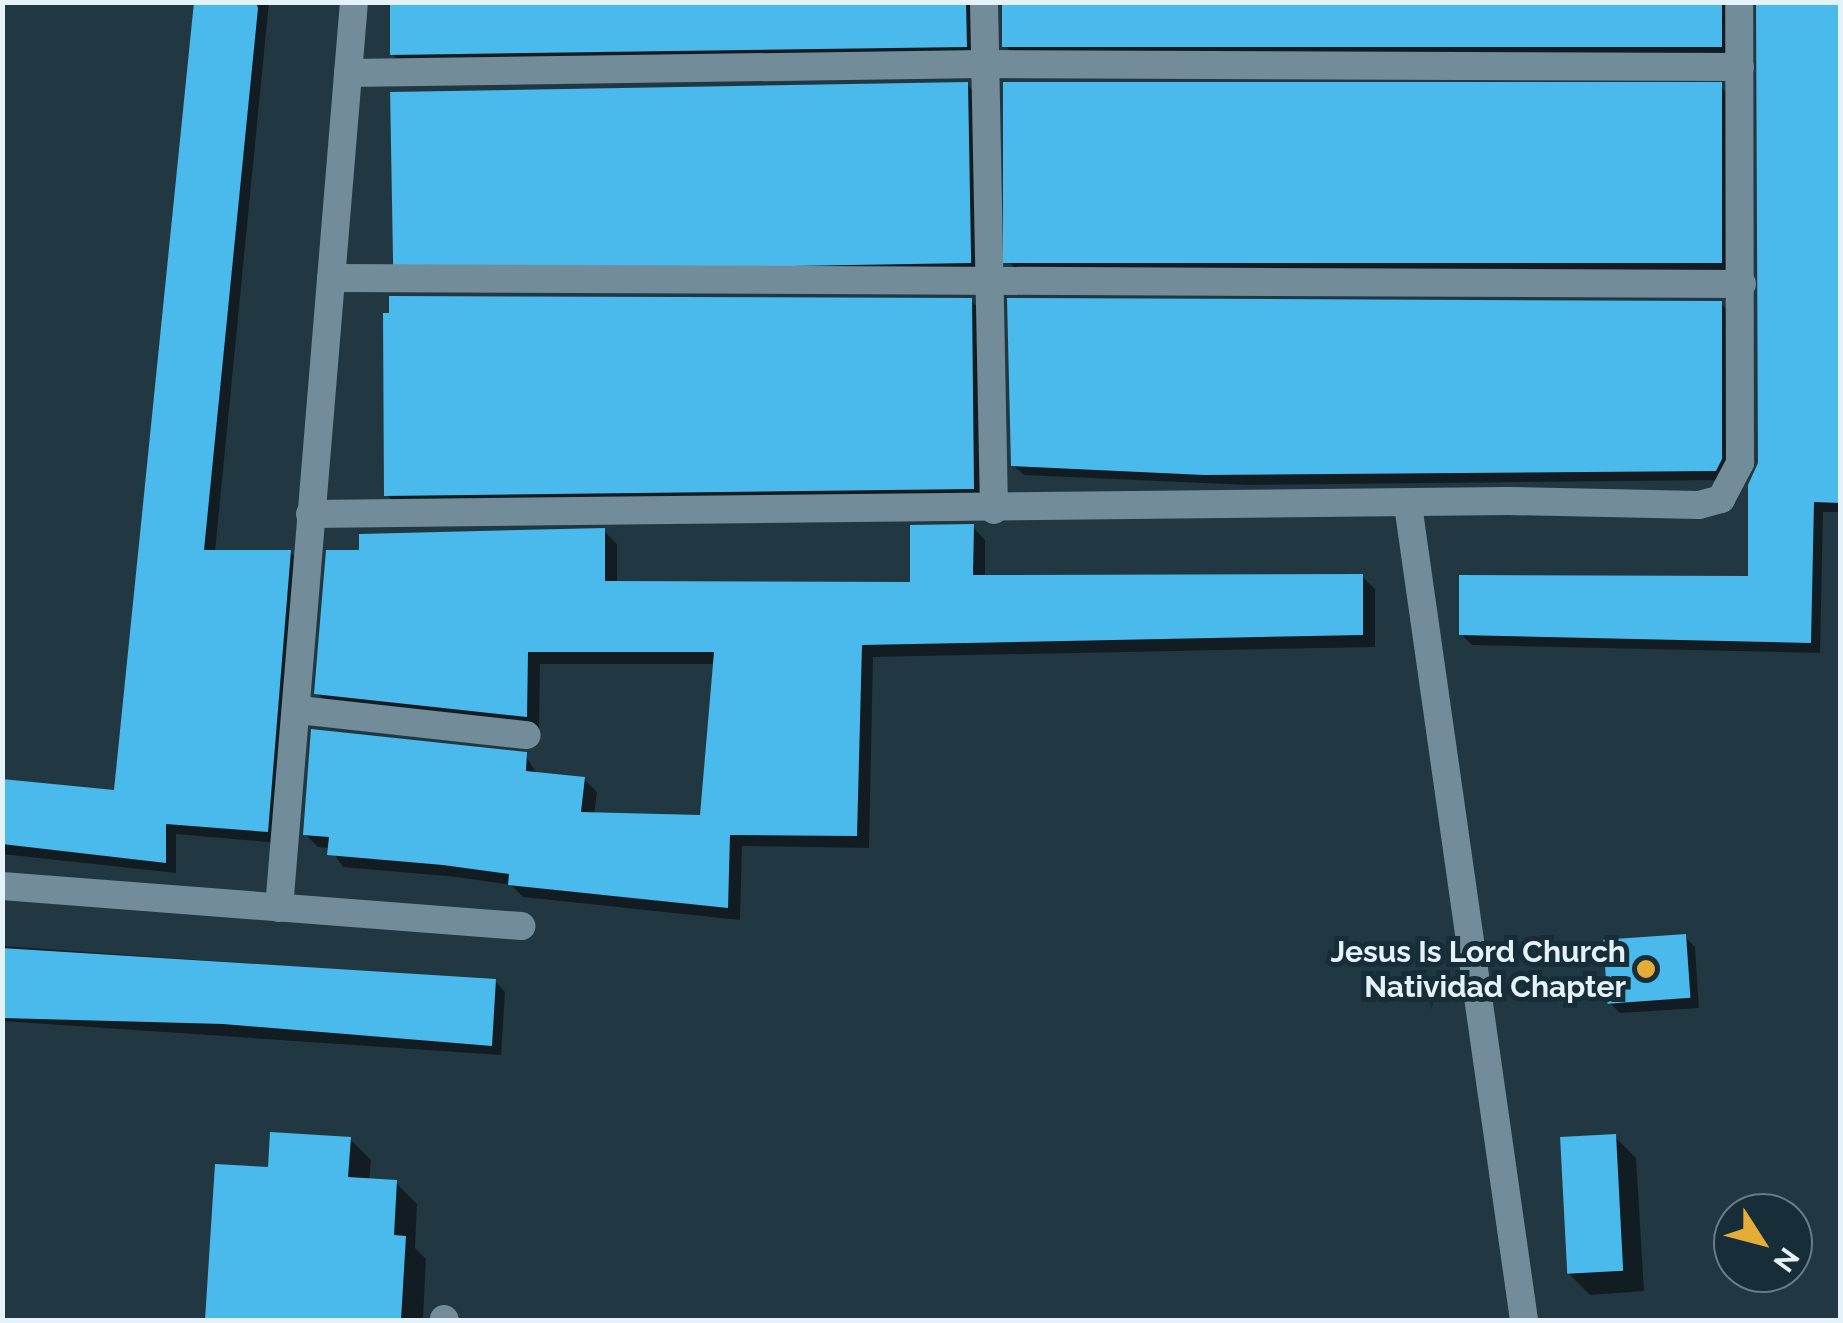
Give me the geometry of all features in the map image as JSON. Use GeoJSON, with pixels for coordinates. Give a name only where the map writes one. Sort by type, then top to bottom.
{"type":"FeatureCollection","features":[{"type":"Feature","properties":{"kind":"street"},"geometry":{"type":"LineString","coordinates":[[279,908],[354,2]]}},
{"type":"Feature","properties":{"kind":"street"},"geometry":{"type":"LineString","coordinates":[[984,2],[994,510]]}},
{"type":"Feature","properties":{"kind":"street"},"geometry":{"type":"LineString","coordinates":[[310,514],[1699,505],[1721,499],[1740,463],[1738,2]]}},
{"type":"Feature","properties":{"kind":"street"},"geometry":{"type":"LineString","coordinates":[[348,73],[984,64],[1740,68]]}},
{"type":"Feature","properties":{"kind":"street"},"geometry":{"type":"LineString","coordinates":[[331,278],[1742,284]]}},
{"type":"Feature","properties":{"kind":"street"},"geometry":{"type":"LineString","coordinates":[[1408,505],[1524,1320]]}},
{"type":"Feature","properties":{"kind":"street"},"geometry":{"type":"LineString","coordinates":[[298,710],[527,735]]}},
{"type":"Feature","properties":{"kind":"street"},"geometry":{"type":"LineString","coordinates":[[2,886],[521,926]]}},
{"type":"Feature","properties":{"kind":"building"},"geometry":{"type":"Polygon","coordinates":[[[194,2],[256,2],[258,8],[204,550],[291,550],[268,832],[166,824],[166,863],[2,844],[2,779],[114,790],[194,2]]]}},
{"type":"Feature","properties":{"kind":"building"},"geometry":{"type":"Polygon","coordinates":[[[390,2],[966,2],[967,47],[390,55],[390,2]]]}},
{"type":"Feature","properties":{"kind":"building"},"geometry":{"type":"Polygon","coordinates":[[[1002,2],[1722,2],[1722,47],[1002,47],[1002,2]]]}},
{"type":"Feature","properties":{"kind":"building"},"geometry":{"type":"Polygon","coordinates":[[[1756,2],[1840,2],[1840,503],[1814,502],[1811,643],[1459,635],[1459,575],[1748,576],[1748,485],[1758,463],[1756,2]]]}},
{"type":"Feature","properties":{"kind":"building"},"geometry":{"type":"Polygon","coordinates":[[[968,82],[971,263],[393,273],[390,92],[968,82]]]}},
{"type":"Feature","properties":{"kind":"building"},"geometry":{"type":"Polygon","coordinates":[[[1003,82],[1722,82],[1722,263],[1003,263],[1003,82]]]}},
{"type":"Feature","properties":{"kind":"building"},"geometry":{"type":"Polygon","coordinates":[[[389,296],[972,298],[974,489],[384,496],[383,313],[389,313],[389,296]]]}},
{"type":"Feature","properties":{"kind":"building"},"geometry":{"type":"Polygon","coordinates":[[[1007,298],[1722,301],[1722,459],[1716,471],[1204,475],[1011,466],[1007,298]]]}},
{"type":"Feature","properties":{"kind":"building"},"geometry":{"type":"Polygon","coordinates":[[[974,524],[973,575],[1363,574],[1363,635],[862,645],[857,836],[730,835],[728,908],[508,885],[509,874],[327,855],[329,837],[303,835],[311,729],[527,752],[526,771],[585,777],[581,812],[700,815],[714,652],[528,652],[527,717],[314,694],[326,550],[359,550],[359,534],[605,528],[605,581],[910,582],[910,525],[974,524]]]}},
{"type":"Feature","properties":{"kind":"building","name":"Jesus Is Lord Church Natividad Chapter"},"geometry":{"type":"Polygon","coordinates":[[[1686,934],[1690,998],[1608,1004],[1603,940],[1686,934]]]}},
{"type":"Feature","properties":{"kind":"building"},"geometry":{"type":"Polygon","coordinates":[[[2,948],[496,979],[492,1046],[223,1024],[2,1018],[2,948]]]}},
{"type":"Feature","properties":{"kind":"building"},"geometry":{"type":"Polygon","coordinates":[[[270,1132],[351,1137],[348,1177],[397,1180],[394,1235],[406,1236],[401,1320],[205,1320],[215,1164],[268,1167],[270,1132]]]}},
{"type":"Feature","properties":{"kind":"building"},"geometry":{"type":"Polygon","coordinates":[[[1616,1134],[1623,1271],[1567,1274],[1560,1137],[1616,1134]]]}},
{"type":"Feature","properties":{"kind":"place","name":"Jesus Is Lord Church Natividad Chapter"},"geometry":{"type":"Point","coordinates":[1646,969]}}]}
